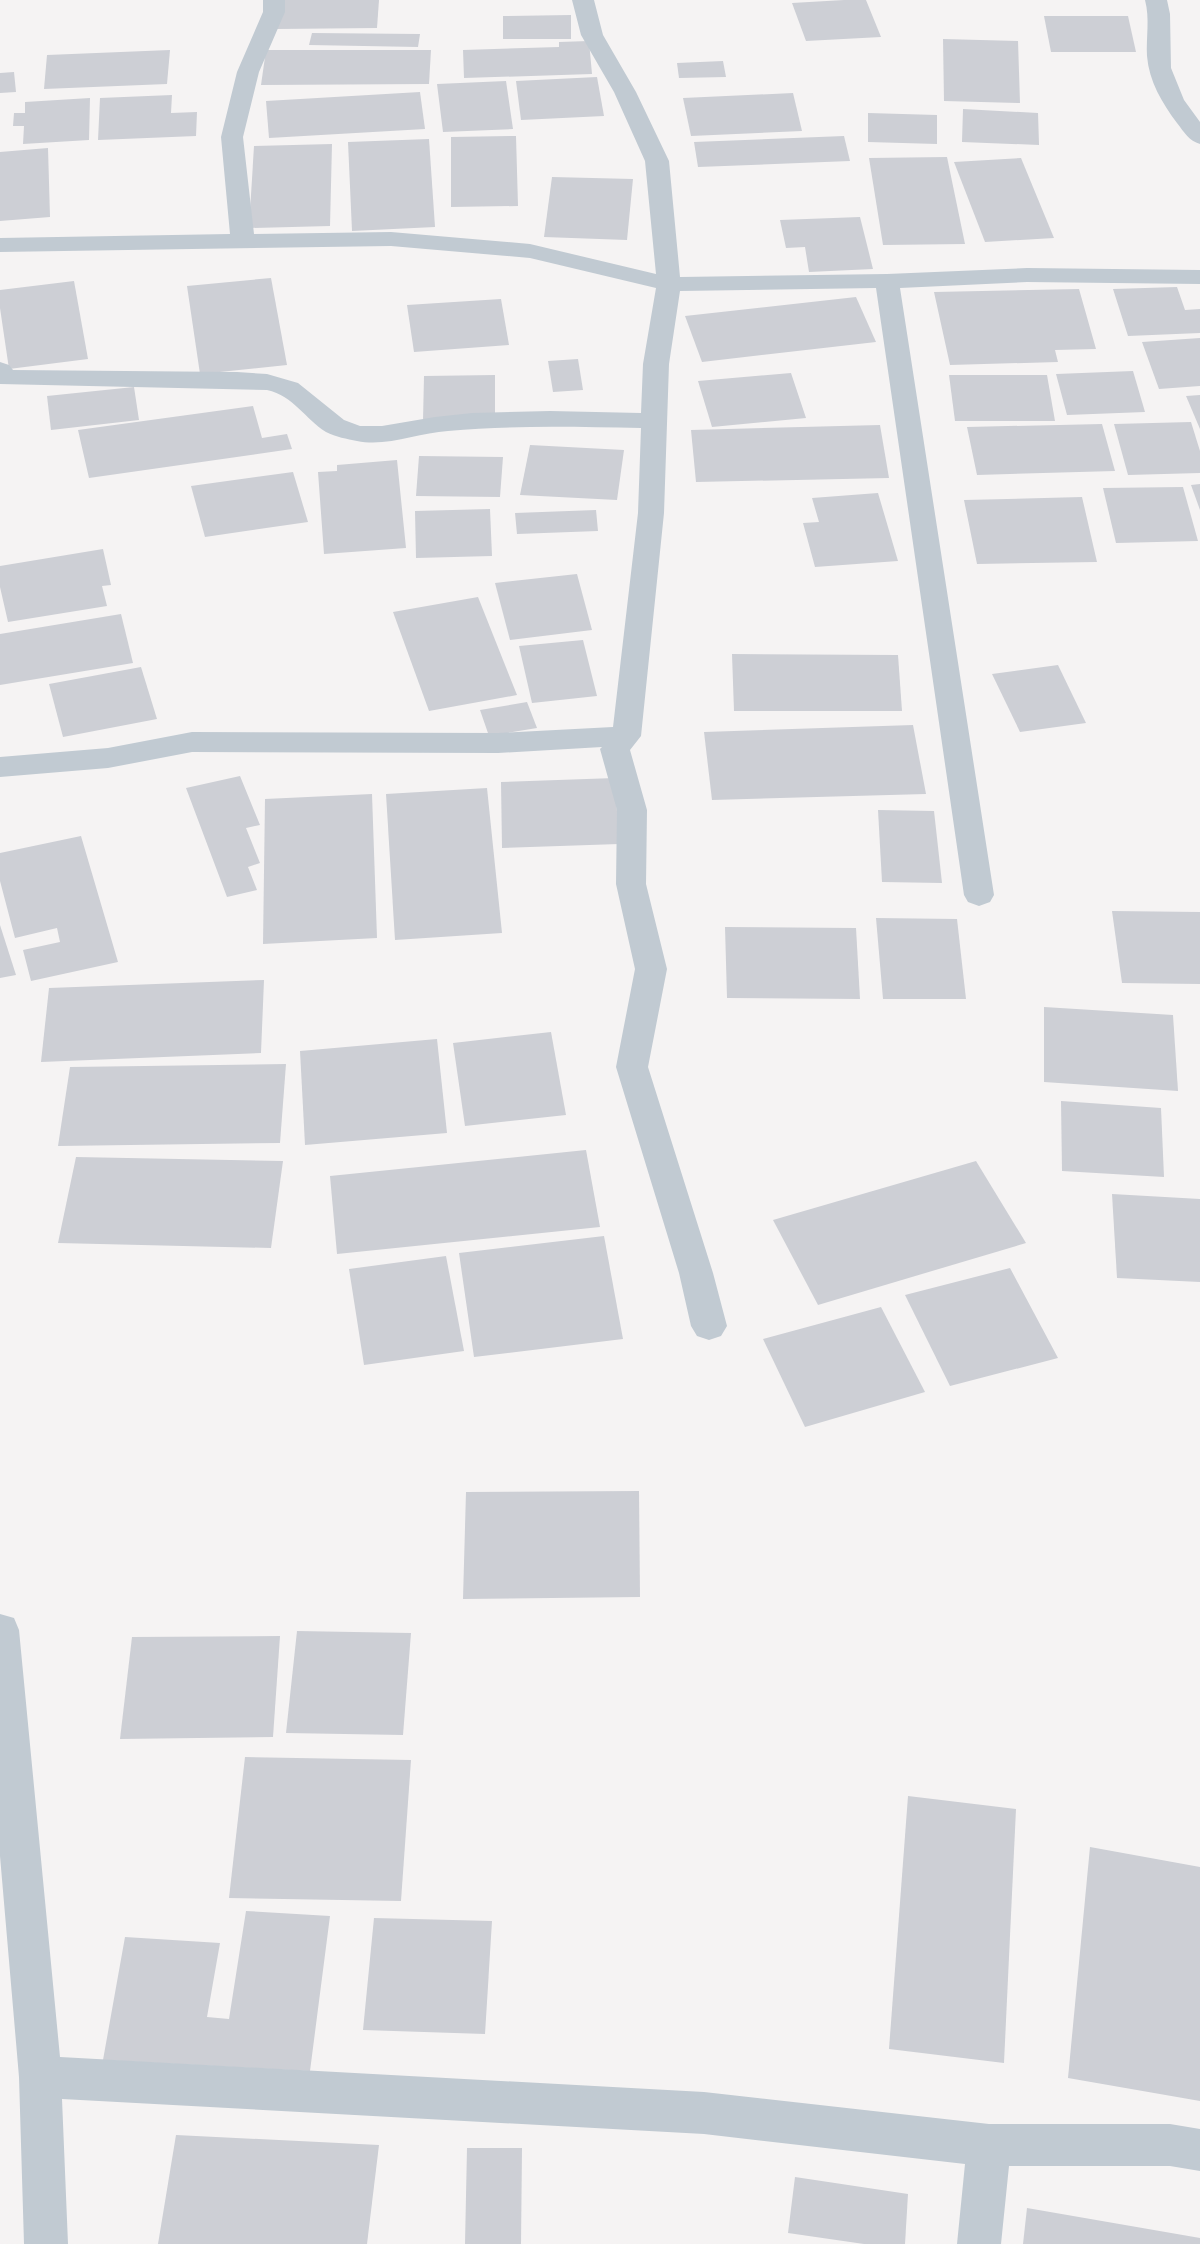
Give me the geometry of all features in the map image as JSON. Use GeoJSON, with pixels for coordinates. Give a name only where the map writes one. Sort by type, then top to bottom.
{"type":"FeatureCollection","features":[{"type":"Feature","properties":{"kind":"street"},"geometry":{"type":"LineString","coordinates":[[243,240],[232,136],[248,72],[273,12],[274,0]]}},
{"type":"Feature","properties":{"kind":"street"},"geometry":{"type":"LineString","coordinates":[[583,0],[592,35],[625,92],[657,161],[669,284],[656,364],[651,513],[626,736],[615,749],[632,810],[631,884],[651,969],[632,1067],[696,1273],[709,1326]]}},
{"type":"Feature","properties":{"kind":"street"},"geometry":{"type":"LineString","coordinates":[[1156,0],[1161,26],[1158,55],[1167,94],[1200,137]]}},
{"type":"Feature","properties":{"kind":"street"},"geometry":{"type":"LineString","coordinates":[[0,245],[391,239],[530,251],[669,284],[887,281],[1026,275],[1200,277]]}},
{"type":"Feature","properties":{"kind":"street"},"geometry":{"type":"LineString","coordinates":[[887,281],[980,895]]}},
{"type":"Feature","properties":{"kind":"street"},"geometry":{"type":"LineString","coordinates":[[0,370],[5,378],[149,378],[278,384],[301,393],[320,415],[334,426],[360,434],[395,433],[444,424],[502,420],[655,421]]}},
{"type":"Feature","properties":{"kind":"street"},"geometry":{"type":"LineString","coordinates":[[0,767],[108,758],[192,742],[498,743],[626,736]]}},
{"type":"Feature","properties":{"kind":"street"},"geometry":{"type":"LineString","coordinates":[[0,1629],[3,1716],[40,2077],[46,2244]]}},
{"type":"Feature","properties":{"kind":"street"},"geometry":{"type":"LineString","coordinates":[[40,2077],[704,2113],[989,2145],[1170,2145],[1200,2150]]}},
{"type":"Feature","properties":{"kind":"street"},"geometry":{"type":"LineString","coordinates":[[979,2244],[989,2145]]}},
{"type":"Feature","properties":{"kind":"building"},"geometry":{"type":"Polygon","coordinates":[[[281,0],[379,0],[377,28],[277,29],[281,0]]]}},
{"type":"Feature","properties":{"kind":"building"},"geometry":{"type":"Polygon","coordinates":[[[866,0],[881,37],[806,41],[792,3],[866,0]]]}},
{"type":"Feature","properties":{"kind":"building"},"geometry":{"type":"Polygon","coordinates":[[[571,15],[571,39],[503,39],[503,16],[571,15]]]}},
{"type":"Feature","properties":{"kind":"building"},"geometry":{"type":"Polygon","coordinates":[[[1044,16],[1128,16],[1136,52],[1051,52],[1044,16]]]}},
{"type":"Feature","properties":{"kind":"building"},"geometry":{"type":"Polygon","coordinates":[[[312,33],[420,34],[418,47],[309,45],[312,33]]]}},
{"type":"Feature","properties":{"kind":"building"},"geometry":{"type":"Polygon","coordinates":[[[943,39],[1018,41],[1020,103],[944,101],[943,39]]]}},
{"type":"Feature","properties":{"kind":"building"},"geometry":{"type":"Polygon","coordinates":[[[589,41],[592,74],[464,78],[463,50],[559,47],[559,42],[589,41]]]}},
{"type":"Feature","properties":{"kind":"building"},"geometry":{"type":"Polygon","coordinates":[[[170,50],[167,84],[44,89],[47,55],[170,50]]]}},
{"type":"Feature","properties":{"kind":"building"},"geometry":{"type":"Polygon","coordinates":[[[266,50],[431,50],[429,84],[261,85],[266,50]]]}},
{"type":"Feature","properties":{"kind":"building"},"geometry":{"type":"Polygon","coordinates":[[[723,61],[726,77],[679,78],[677,63],[723,61]]]}},
{"type":"Feature","properties":{"kind":"building"},"geometry":{"type":"Polygon","coordinates":[[[14,72],[16,92],[0,93],[0,73],[14,72]]]}},
{"type":"Feature","properties":{"kind":"building"},"geometry":{"type":"Polygon","coordinates":[[[597,77],[604,116],[521,120],[516,81],[597,77]]]}},
{"type":"Feature","properties":{"kind":"building"},"geometry":{"type":"Polygon","coordinates":[[[506,81],[513,129],[443,132],[437,84],[506,81]]]}},
{"type":"Feature","properties":{"kind":"building"},"geometry":{"type":"Polygon","coordinates":[[[420,92],[425,129],[269,138],[266,101],[420,92]]]}},
{"type":"Feature","properties":{"kind":"building"},"geometry":{"type":"Polygon","coordinates":[[[793,93],[802,131],[691,136],[683,98],[793,93]]]}},
{"type":"Feature","properties":{"kind":"building"},"geometry":{"type":"Polygon","coordinates":[[[172,95],[171,113],[197,112],[196,136],[98,140],[100,98],[172,95]]]}},
{"type":"Feature","properties":{"kind":"building"},"geometry":{"type":"Polygon","coordinates":[[[90,98],[89,140],[23,144],[24,126],[13,126],[14,113],[25,113],[25,102],[90,98]]]}},
{"type":"Feature","properties":{"kind":"building"},"geometry":{"type":"Polygon","coordinates":[[[963,109],[1038,113],[1039,145],[962,142],[963,109]]]}},
{"type":"Feature","properties":{"kind":"building"},"geometry":{"type":"Polygon","coordinates":[[[868,113],[937,115],[937,144],[868,142],[868,113]]]}},
{"type":"Feature","properties":{"kind":"building"},"geometry":{"type":"Polygon","coordinates":[[[516,136],[518,206],[451,207],[451,137],[516,136]]]}},
{"type":"Feature","properties":{"kind":"building"},"geometry":{"type":"Polygon","coordinates":[[[844,136],[850,161],[698,167],[694,142],[844,136]]]}},
{"type":"Feature","properties":{"kind":"building"},"geometry":{"type":"Polygon","coordinates":[[[429,139],[435,227],[352,231],[348,142],[429,139]]]}},
{"type":"Feature","properties":{"kind":"building"},"geometry":{"type":"Polygon","coordinates":[[[332,144],[330,226],[249,228],[254,146],[332,144]]]}},
{"type":"Feature","properties":{"kind":"building"},"geometry":{"type":"Polygon","coordinates":[[[48,148],[50,217],[0,221],[0,152],[48,148]]]}},
{"type":"Feature","properties":{"kind":"building"},"geometry":{"type":"Polygon","coordinates":[[[947,157],[965,244],[883,245],[869,158],[947,157]]]}},
{"type":"Feature","properties":{"kind":"building"},"geometry":{"type":"Polygon","coordinates":[[[1021,158],[1054,238],[985,242],[954,162],[1021,158]]]}},
{"type":"Feature","properties":{"kind":"building"},"geometry":{"type":"Polygon","coordinates":[[[552,177],[633,179],[627,240],[544,237],[552,177]]]}},
{"type":"Feature","properties":{"kind":"building"},"geometry":{"type":"Polygon","coordinates":[[[860,217],[873,269],[809,272],[805,247],[786,248],[780,220],[860,217]]]}},
{"type":"Feature","properties":{"kind":"building"},"geometry":{"type":"Polygon","coordinates":[[[271,278],[287,365],[200,374],[187,286],[271,278]]]}},
{"type":"Feature","properties":{"kind":"building"},"geometry":{"type":"Polygon","coordinates":[[[74,281],[88,359],[9,369],[0,308],[0,290],[74,281]]]}},
{"type":"Feature","properties":{"kind":"building"},"geometry":{"type":"Polygon","coordinates":[[[1177,287],[1185,310],[1200,309],[1200,333],[1128,336],[1113,289],[1177,287]]]}},
{"type":"Feature","properties":{"kind":"building"},"geometry":{"type":"Polygon","coordinates":[[[1079,289],[1096,349],[1055,350],[1058,362],[950,365],[934,292],[1079,289]]]}},
{"type":"Feature","properties":{"kind":"building"},"geometry":{"type":"Polygon","coordinates":[[[856,297],[876,342],[702,362],[685,316],[856,297]]]}},
{"type":"Feature","properties":{"kind":"building"},"geometry":{"type":"Polygon","coordinates":[[[501,299],[509,345],[414,352],[407,305],[501,299]]]}},
{"type":"Feature","properties":{"kind":"building"},"geometry":{"type":"Polygon","coordinates":[[[1200,338],[1200,386],[1159,389],[1142,342],[1200,338]]]}},
{"type":"Feature","properties":{"kind":"building"},"geometry":{"type":"Polygon","coordinates":[[[578,359],[583,390],[553,392],[548,361],[578,359]]]}},
{"type":"Feature","properties":{"kind":"building"},"geometry":{"type":"Polygon","coordinates":[[[1133,371],[1145,412],[1067,415],[1056,374],[1133,371]]]}},
{"type":"Feature","properties":{"kind":"building"},"geometry":{"type":"Polygon","coordinates":[[[791,373],[806,418],[712,427],[698,381],[791,373]]]}},
{"type":"Feature","properties":{"kind":"building"},"geometry":{"type":"Polygon","coordinates":[[[495,375],[495,420],[423,421],[424,376],[495,375]]]}},
{"type":"Feature","properties":{"kind":"building"},"geometry":{"type":"Polygon","coordinates":[[[949,375],[1047,375],[1055,421],[955,421],[949,375]]]}},
{"type":"Feature","properties":{"kind":"building"},"geometry":{"type":"Polygon","coordinates":[[[134,387],[139,420],[51,430],[47,396],[134,387]]]}},
{"type":"Feature","properties":{"kind":"building"},"geometry":{"type":"Polygon","coordinates":[[[1200,395],[1200,429],[1186,396],[1200,395]]]}},
{"type":"Feature","properties":{"kind":"building"},"geometry":{"type":"Polygon","coordinates":[[[253,406],[262,438],[287,434],[292,449],[89,478],[78,430],[253,406]]]}},
{"type":"Feature","properties":{"kind":"building"},"geometry":{"type":"Polygon","coordinates":[[[1191,422],[1200,451],[1200,473],[1128,475],[1114,424],[1191,422]]]}},
{"type":"Feature","properties":{"kind":"building"},"geometry":{"type":"Polygon","coordinates":[[[1102,424],[1115,471],[977,475],[967,427],[1102,424]]]}},
{"type":"Feature","properties":{"kind":"building"},"geometry":{"type":"Polygon","coordinates":[[[880,425],[889,478],[696,482],[691,430],[880,425]]]}},
{"type":"Feature","properties":{"kind":"building"},"geometry":{"type":"Polygon","coordinates":[[[530,445],[624,450],[617,500],[520,495],[530,445]]]}},
{"type":"Feature","properties":{"kind":"building"},"geometry":{"type":"Polygon","coordinates":[[[419,456],[503,457],[500,497],[416,496],[419,456]]]}},
{"type":"Feature","properties":{"kind":"building"},"geometry":{"type":"Polygon","coordinates":[[[397,460],[406,548],[324,554],[318,472],[337,471],[337,465],[397,460]]]}},
{"type":"Feature","properties":{"kind":"building"},"geometry":{"type":"Polygon","coordinates":[[[293,472],[308,522],[205,537],[191,486],[293,472]]]}},
{"type":"Feature","properties":{"kind":"building"},"geometry":{"type":"Polygon","coordinates":[[[1200,484],[1200,510],[1191,485],[1200,484]]]}},
{"type":"Feature","properties":{"kind":"building"},"geometry":{"type":"Polygon","coordinates":[[[1183,487],[1198,541],[1116,543],[1103,488],[1183,487]]]}},
{"type":"Feature","properties":{"kind":"building"},"geometry":{"type":"Polygon","coordinates":[[[878,493],[898,561],[815,567],[803,523],[819,522],[812,498],[878,493]]]}},
{"type":"Feature","properties":{"kind":"building"},"geometry":{"type":"Polygon","coordinates":[[[1082,497],[1097,562],[977,564],[964,500],[1082,497]]]}},
{"type":"Feature","properties":{"kind":"building"},"geometry":{"type":"Polygon","coordinates":[[[490,509],[492,556],[416,558],[415,511],[490,509]]]}},
{"type":"Feature","properties":{"kind":"building"},"geometry":{"type":"Polygon","coordinates":[[[596,510],[598,531],[517,534],[515,513],[596,510]]]}},
{"type":"Feature","properties":{"kind":"building"},"geometry":{"type":"Polygon","coordinates":[[[103,549],[111,585],[102,586],[107,606],[8,622],[0,587],[0,566],[103,549]]]}},
{"type":"Feature","properties":{"kind":"building"},"geometry":{"type":"Polygon","coordinates":[[[577,574],[592,630],[510,640],[495,583],[577,574]]]}},
{"type":"Feature","properties":{"kind":"building"},"geometry":{"type":"Polygon","coordinates":[[[478,597],[517,695],[429,711],[393,612],[478,597]]]}},
{"type":"Feature","properties":{"kind":"building"},"geometry":{"type":"Polygon","coordinates":[[[121,614],[133,663],[0,685],[0,634],[121,614]]]}},
{"type":"Feature","properties":{"kind":"building"},"geometry":{"type":"Polygon","coordinates":[[[583,640],[597,696],[532,703],[519,646],[583,640]]]}},
{"type":"Feature","properties":{"kind":"building"},"geometry":{"type":"Polygon","coordinates":[[[732,654],[898,655],[902,711],[734,711],[732,654]]]}},
{"type":"Feature","properties":{"kind":"building"},"geometry":{"type":"Polygon","coordinates":[[[1058,665],[1086,723],[1020,732],[992,674],[1058,665]]]}},
{"type":"Feature","properties":{"kind":"building"},"geometry":{"type":"Polygon","coordinates":[[[141,667],[157,719],[63,737],[49,684],[141,667]]]}},
{"type":"Feature","properties":{"kind":"building"},"geometry":{"type":"Polygon","coordinates":[[[527,702],[537,728],[489,736],[480,710],[527,702]]]}},
{"type":"Feature","properties":{"kind":"building"},"geometry":{"type":"Polygon","coordinates":[[[913,725],[926,794],[712,800],[704,732],[913,725]]]}},
{"type":"Feature","properties":{"kind":"building"},"geometry":{"type":"Polygon","coordinates":[[[240,776],[260,825],[246,828],[260,863],[248,867],[257,890],[227,897],[186,788],[240,776]]]}},
{"type":"Feature","properties":{"kind":"building"},"geometry":{"type":"Polygon","coordinates":[[[615,778],[619,844],[502,848],[501,782],[615,778]]]}},
{"type":"Feature","properties":{"kind":"building"},"geometry":{"type":"Polygon","coordinates":[[[487,788],[502,933],[395,940],[386,794],[487,788]]]}},
{"type":"Feature","properties":{"kind":"building"},"geometry":{"type":"Polygon","coordinates":[[[372,794],[377,938],[263,944],[265,799],[372,794]]]}},
{"type":"Feature","properties":{"kind":"building"},"geometry":{"type":"Polygon","coordinates":[[[878,810],[934,811],[942,883],[882,882],[878,810]]]}},
{"type":"Feature","properties":{"kind":"building"},"geometry":{"type":"Polygon","coordinates":[[[81,836],[118,962],[31,981],[23,950],[60,942],[57,928],[15,938],[0,881],[0,853],[81,836]]]}},
{"type":"Feature","properties":{"kind":"building"},"geometry":{"type":"Polygon","coordinates":[[[1112,911],[1200,912],[1200,984],[1122,983],[1112,911]]]}},
{"type":"Feature","properties":{"kind":"building"},"geometry":{"type":"Polygon","coordinates":[[[876,918],[957,919],[966,999],[883,999],[876,918]]]}},
{"type":"Feature","properties":{"kind":"building"},"geometry":{"type":"Polygon","coordinates":[[[0,925],[16,975],[0,978],[0,925]]]}},
{"type":"Feature","properties":{"kind":"building"},"geometry":{"type":"Polygon","coordinates":[[[725,927],[856,928],[860,999],[727,998],[725,927]]]}},
{"type":"Feature","properties":{"kind":"building"},"geometry":{"type":"Polygon","coordinates":[[[264,980],[261,1053],[41,1062],[49,988],[264,980]]]}},
{"type":"Feature","properties":{"kind":"building"},"geometry":{"type":"Polygon","coordinates":[[[1044,1007],[1173,1015],[1178,1091],[1044,1082],[1044,1007]]]}},
{"type":"Feature","properties":{"kind":"building"},"geometry":{"type":"Polygon","coordinates":[[[551,1032],[566,1115],[465,1126],[453,1043],[551,1032]]]}},
{"type":"Feature","properties":{"kind":"building"},"geometry":{"type":"Polygon","coordinates":[[[437,1039],[447,1133],[305,1145],[300,1051],[437,1039]]]}},
{"type":"Feature","properties":{"kind":"building"},"geometry":{"type":"Polygon","coordinates":[[[286,1064],[280,1143],[58,1146],[70,1067],[286,1064]]]}},
{"type":"Feature","properties":{"kind":"building"},"geometry":{"type":"Polygon","coordinates":[[[1061,1101],[1161,1108],[1164,1177],[1062,1171],[1061,1101]]]}},
{"type":"Feature","properties":{"kind":"building"},"geometry":{"type":"Polygon","coordinates":[[[586,1150],[600,1227],[337,1254],[330,1176],[586,1150]]]}},
{"type":"Feature","properties":{"kind":"building"},"geometry":{"type":"Polygon","coordinates":[[[76,1157],[283,1161],[271,1248],[58,1243],[76,1157]]]}},
{"type":"Feature","properties":{"kind":"building"},"geometry":{"type":"Polygon","coordinates":[[[976,1161],[1026,1243],[818,1305],[773,1220],[976,1161]]]}},
{"type":"Feature","properties":{"kind":"building"},"geometry":{"type":"Polygon","coordinates":[[[1112,1194],[1200,1199],[1200,1282],[1117,1278],[1112,1194]]]}},
{"type":"Feature","properties":{"kind":"building"},"geometry":{"type":"Polygon","coordinates":[[[604,1236],[623,1339],[474,1357],[459,1253],[604,1236]]]}},
{"type":"Feature","properties":{"kind":"building"},"geometry":{"type":"Polygon","coordinates":[[[446,1256],[464,1351],[364,1365],[349,1269],[446,1256]]]}},
{"type":"Feature","properties":{"kind":"building"},"geometry":{"type":"Polygon","coordinates":[[[1010,1268],[1058,1358],[950,1386],[905,1295],[1010,1268]]]}},
{"type":"Feature","properties":{"kind":"building"},"geometry":{"type":"Polygon","coordinates":[[[881,1307],[925,1392],[805,1427],[763,1339],[881,1307]]]}},
{"type":"Feature","properties":{"kind":"building"},"geometry":{"type":"Polygon","coordinates":[[[639,1491],[640,1597],[463,1599],[466,1492],[639,1491]]]}},
{"type":"Feature","properties":{"kind":"building"},"geometry":{"type":"Polygon","coordinates":[[[297,1631],[411,1633],[403,1735],[286,1733],[297,1631]]]}},
{"type":"Feature","properties":{"kind":"building"},"geometry":{"type":"Polygon","coordinates":[[[280,1636],[273,1737],[120,1739],[132,1637],[280,1636]]]}},
{"type":"Feature","properties":{"kind":"building"},"geometry":{"type":"Polygon","coordinates":[[[245,1757],[411,1760],[401,1901],[229,1898],[245,1757]]]}},
{"type":"Feature","properties":{"kind":"building"},"geometry":{"type":"Polygon","coordinates":[[[908,1796],[1016,1809],[1004,2063],[889,2049],[908,1796]]]}},
{"type":"Feature","properties":{"kind":"building"},"geometry":{"type":"Polygon","coordinates":[[[1090,1847],[1200,1867],[1200,2101],[1068,2078],[1090,1847]]]}},
{"type":"Feature","properties":{"kind":"building"},"geometry":{"type":"Polygon","coordinates":[[[246,1911],[330,1916],[310,2071],[103,2060],[125,1937],[220,1943],[207,2017],[229,2019],[246,1911]]]}},
{"type":"Feature","properties":{"kind":"building"},"geometry":{"type":"Polygon","coordinates":[[[374,1918],[492,1921],[485,2034],[363,2030],[374,1918]]]}},
{"type":"Feature","properties":{"kind":"building"},"geometry":{"type":"Polygon","coordinates":[[[176,2135],[379,2145],[367,2244],[158,2244],[176,2135]]]}},
{"type":"Feature","properties":{"kind":"building"},"geometry":{"type":"Polygon","coordinates":[[[467,2148],[522,2148],[521,2244],[465,2244],[467,2148]]]}},
{"type":"Feature","properties":{"kind":"building"},"geometry":{"type":"Polygon","coordinates":[[[795,2177],[908,2194],[905,2244],[864,2244],[788,2233],[795,2177]]]}},
{"type":"Feature","properties":{"kind":"building"},"geometry":{"type":"Polygon","coordinates":[[[1027,2208],[1200,2238],[1200,2244],[1023,2244],[1027,2208]]]}}]}
